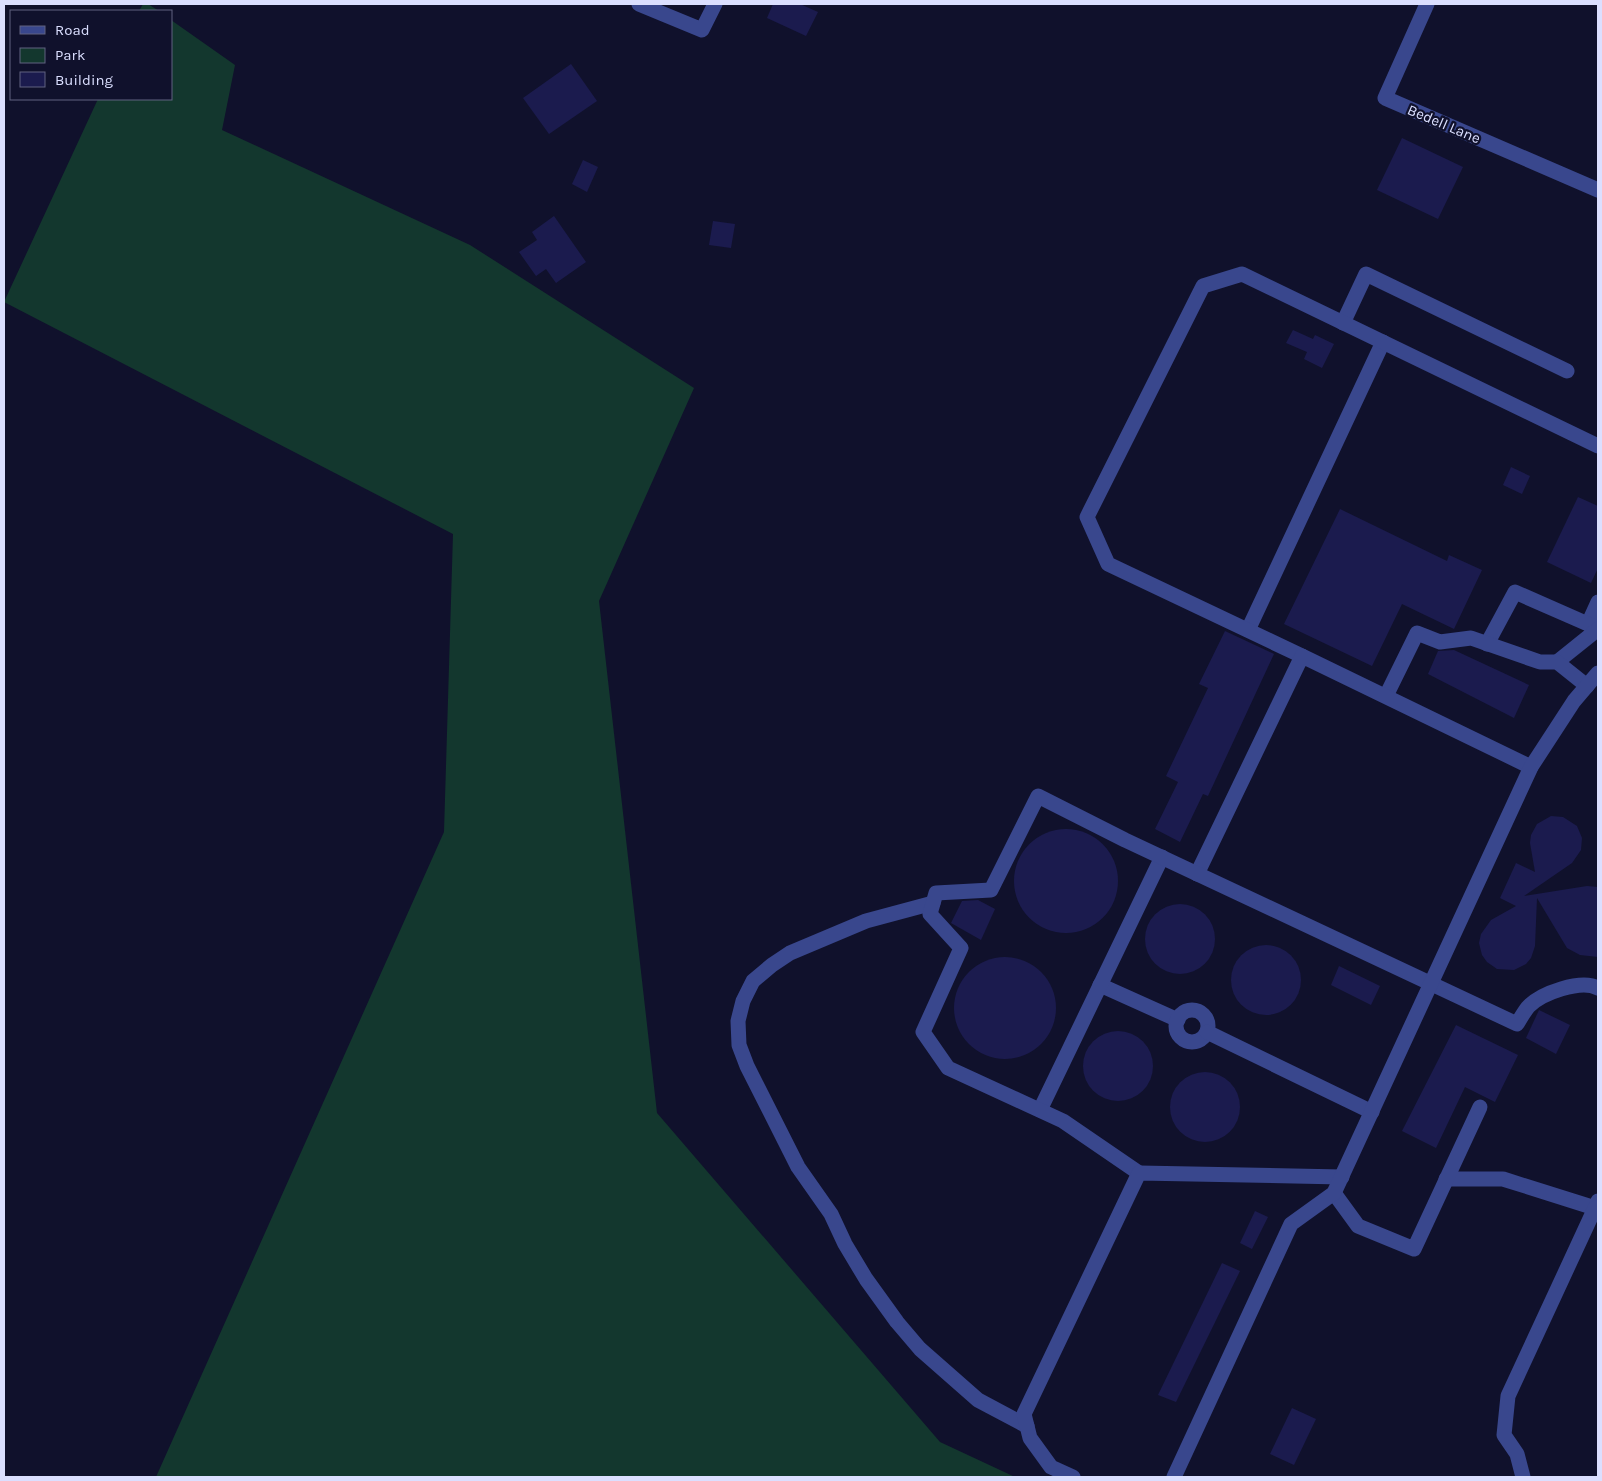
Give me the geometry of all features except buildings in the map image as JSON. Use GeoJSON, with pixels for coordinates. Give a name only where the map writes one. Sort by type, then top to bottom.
{"type":"FeatureCollection","features":[{"type":"Feature","properties":{"kind":"street"},"geometry":{"type":"LineString","coordinates":[[639,4],[702,30],[715,4]]}},
{"type":"Feature","properties":{"kind":"street","name":"Bedell Lane"},"geometry":{"type":"LineString","coordinates":[[1427,4],[1385,98],[1598,190]]}},
{"type":"Feature","properties":{"kind":"street"},"geometry":{"type":"LineString","coordinates":[[1531,767],[1108,564],[1087,517],[1203,286],[1242,274],[1598,446]]}},
{"type":"Feature","properties":{"kind":"street"},"geometry":{"type":"LineString","coordinates":[[1343,323],[1366,274],[1567,370]]}},
{"type":"Feature","properties":{"kind":"street"},"geometry":{"type":"LineString","coordinates":[[1248,630],[1383,342]]}},
{"type":"Feature","properties":{"kind":"street"},"geometry":{"type":"LineString","coordinates":[[1487,644],[1515,592],[1594,627]]}},
{"type":"Feature","properties":{"kind":"street"},"geometry":{"type":"LineString","coordinates":[[1557,662],[1594,627],[1598,602]]}},
{"type":"Feature","properties":{"kind":"street"},"geometry":{"type":"LineString","coordinates":[[1386,696],[1417,633],[1440,642],[1471,638],[1540,662],[1557,662],[1587,686]]}},
{"type":"Feature","properties":{"kind":"street"},"geometry":{"type":"LineString","coordinates":[[1198,874],[1302,656]]}},
{"type":"Feature","properties":{"kind":"street"},"geometry":{"type":"LineString","coordinates":[[1174,1477],[1291,1224],[1334,1193],[1531,767],[1574,700],[1598,673]]}},
{"type":"Feature","properties":{"kind":"street"},"geometry":{"type":"LineString","coordinates":[[1342,1177],[1139,1173],[1063,1121],[948,1068],[923,1032],[962,948],[930,914],[936,893],[991,890],[1038,796],[1162,857],[1517,1024],[1529,1006],[1561,988],[1592,984],[1598,988]]}},
{"type":"Feature","properties":{"kind":"street"},"geometry":{"type":"LineString","coordinates":[[1040,1110],[1162,857]]}},
{"type":"Feature","properties":{"kind":"street"},"geometry":{"type":"LineString","coordinates":[[933,903],[866,921],[790,953],[772,965],[753,980],[743,1000],[738,1021],[739,1045],[747,1066],[798,1167],[831,1214],[845,1244],[866,1279],[897,1322],[920,1349],[978,1400],[1027,1426]]}},
{"type":"Feature","properties":{"kind":"street"},"geometry":{"type":"LineString","coordinates":[[1100,985],[1178,1020]]}},
{"type":"Feature","properties":{"kind":"street"},"geometry":{"type":"LineString","coordinates":[[1186,1011],[1198,1012],[1207,1020],[1206,1032],[1198,1041],[1186,1040],[1177,1032],[1178,1020],[1186,1011]]}},
{"type":"Feature","properties":{"kind":"street"},"geometry":{"type":"LineString","coordinates":[[1206,1032],[1372,1112]]}},
{"type":"Feature","properties":{"kind":"street"},"geometry":{"type":"LineString","coordinates":[[1334,1193],[1358,1226],[1414,1248],[1480,1107]]}},
{"type":"Feature","properties":{"kind":"street"},"geometry":{"type":"LineString","coordinates":[[1073,1477],[1051,1467],[1030,1438],[1024,1414],[1139,1173]]}},
{"type":"Feature","properties":{"kind":"street"},"geometry":{"type":"LineString","coordinates":[[1446,1180],[1503,1179],[1597,1204],[1508,1396],[1504,1435],[1516,1454],[1524,1477]]}},
{"type":"Feature","properties":{"kind":"green space"},"geometry":{"type":"Polygon","coordinates":[[[143,4],[148,4],[157,10],[140,10],[143,4]]]}},
{"type":"Feature","properties":{"kind":"green space"},"geometry":{"type":"Polygon","coordinates":[[[172,21],[235,65],[222,130],[470,245],[694,388],[599,601],[657,1113],[940,1442],[1015,1477],[156,1477],[444,832],[453,534],[4,302],[98,100],[172,100],[172,21]]]}}]}
